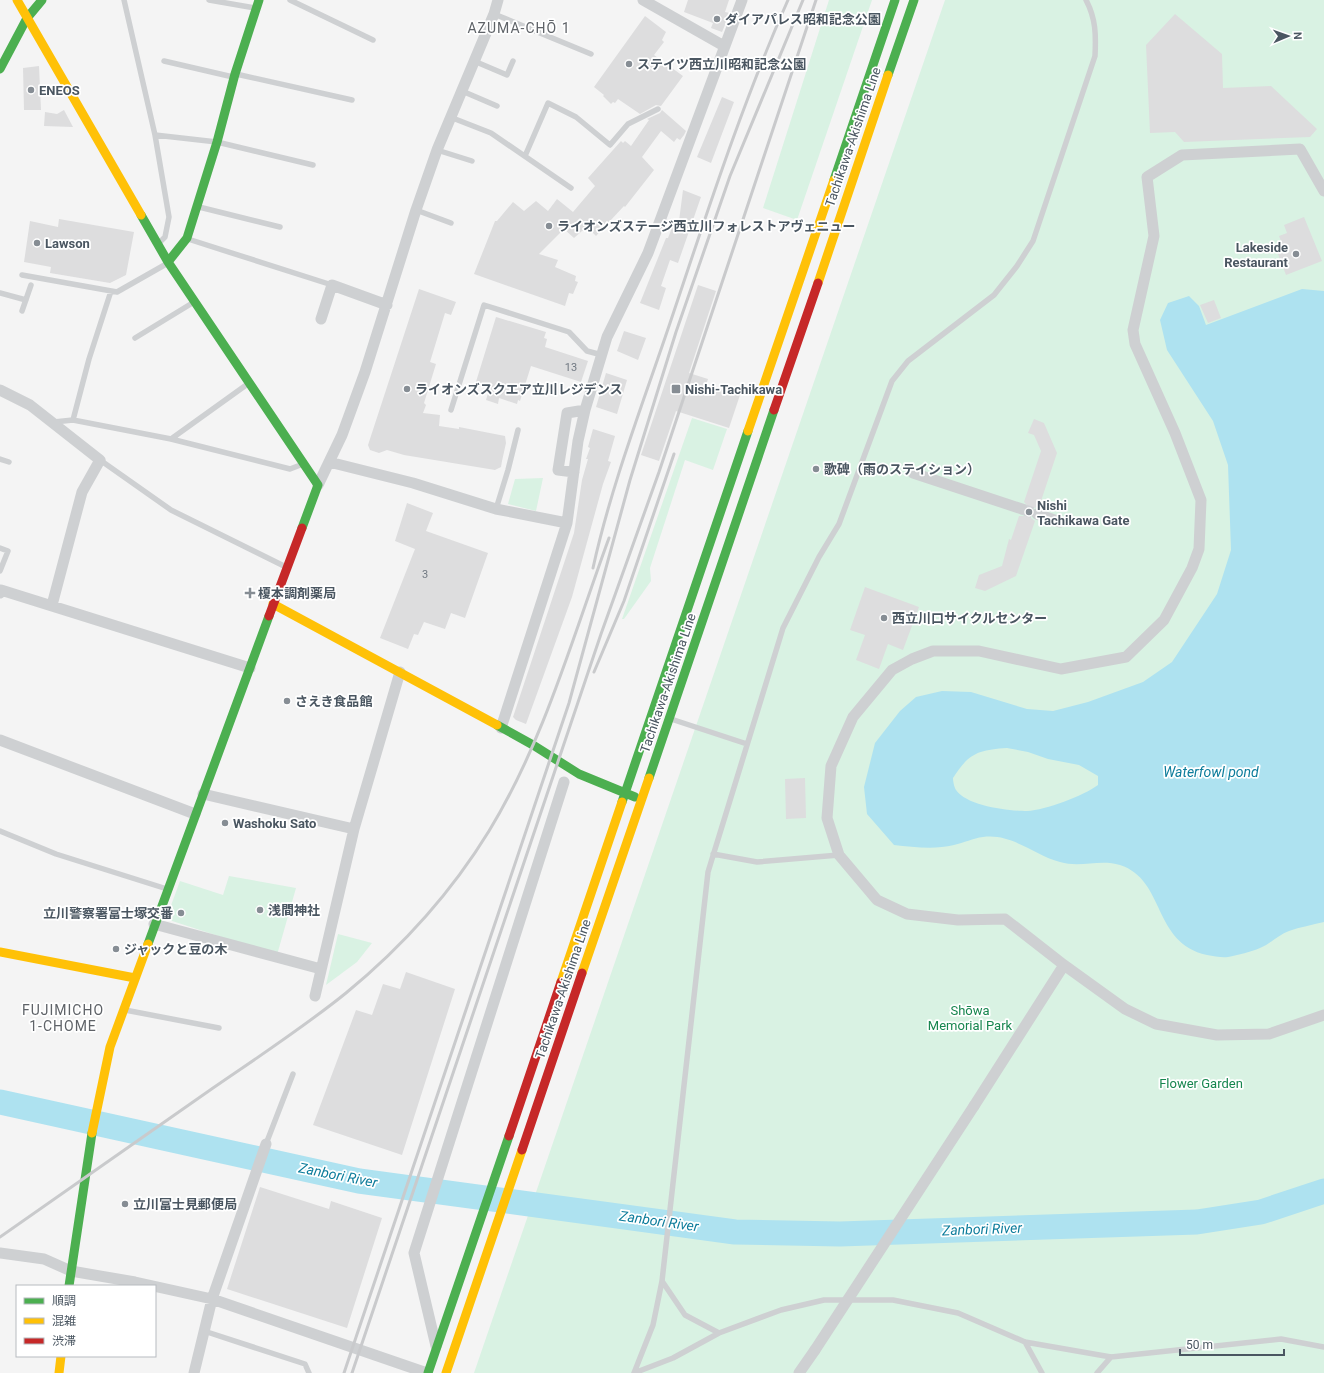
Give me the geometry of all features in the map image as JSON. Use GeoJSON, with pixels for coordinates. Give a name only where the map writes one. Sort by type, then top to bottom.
{"type":"FeatureCollection","features":[{"type":"Feature","properties":{"kind":"main road"},"geometry":{"type":"LineString","coordinates":[[17,0],[168,262],[318,485],[286,567],[110,1047],[91,1138],[69,1285]]}},
{"type":"Feature","properties":{"kind":"main road"},"geometry":{"type":"LineString","coordinates":[[0,69],[27,18],[42,0]]}},
{"type":"Feature","properties":{"kind":"main road","name":"Tachikawa-Akishima Line"},"geometry":{"type":"LineString","coordinates":[[428,1373],[895,0]]}},
{"type":"Feature","properties":{"kind":"main road","name":"Tachikawa-Akishima Line"},"geometry":{"type":"LineString","coordinates":[[446,1373],[914,0]]}},
{"type":"Feature","properties":{"kind":"main road"},"geometry":{"type":"LineString","coordinates":[[168,262],[187,238],[258,4]]}},
{"type":"Feature","properties":{"kind":"main road"},"geometry":{"type":"LineString","coordinates":[[273,604],[552,756],[571,770],[605,787],[642,799]]}},
{"type":"Feature","properties":{"kind":"main road"},"geometry":{"type":"LineString","coordinates":[[0,952],[135,978]]}},
{"type":"Feature","properties":{"kind":"main road"},"geometry":{"type":"LineString","coordinates":[[59,1373],[61,1357]]}},
{"type":"Feature","properties":{"kind":"street"},"geometry":{"type":"LineString","coordinates":[[318,485],[342,434],[365,372],[416,210],[437,150],[494,14],[498,0]]}},
{"type":"Feature","properties":{"kind":"street"},"geometry":{"type":"LineString","coordinates":[[643,0],[724,46]]}},
{"type":"Feature","properties":{"kind":"street"},"geometry":{"type":"LineString","coordinates":[[501,728],[567,523],[585,410],[607,337],[648,253],[742,0]]}},
{"type":"Feature","properties":{"kind":"street"},"geometry":{"type":"LineString","coordinates":[[1324,191],[1300,149],[1182,155],[1147,178],[1154,236],[1133,330],[1135,344],[1175,433],[1201,500],[1199,549],[1192,568],[1164,620],[1126,657],[1061,669],[979,651],[933,651],[912,659],[892,670],[853,717],[831,766],[827,818],[839,855],[877,900],[907,914],[958,920],[1006,919],[1064,966],[1125,1009],[1156,1024],[1217,1035],[1270,1034],[1324,1015]]}},
{"type":"Feature","properties":{"kind":"street"},"geometry":{"type":"LineString","coordinates":[[322,319],[332,285],[387,304]]}},
{"type":"Feature","properties":{"kind":"street"},"geometry":{"type":"LineString","coordinates":[[0,390],[30,405],[54,422],[100,460],[82,492],[52,605]]}},
{"type":"Feature","properties":{"kind":"street"},"geometry":{"type":"LineString","coordinates":[[574,472],[558,470],[566,413],[585,410]]}},
{"type":"Feature","properties":{"kind":"street"},"geometry":{"type":"LineString","coordinates":[[329,462],[413,483],[496,509],[567,523]]}},
{"type":"Feature","properties":{"kind":"street"},"geometry":{"type":"LineString","coordinates":[[913,473],[1022,509]]}},
{"type":"Feature","properties":{"kind":"street"},"geometry":{"type":"LineString","coordinates":[[1037,514],[1060,522]]}},
{"type":"Feature","properties":{"kind":"street"},"geometry":{"type":"LineString","coordinates":[[0,589],[250,668]]}},
{"type":"Feature","properties":{"kind":"street"},"geometry":{"type":"LineString","coordinates":[[315,996],[354,829],[400,672]]}},
{"type":"Feature","properties":{"kind":"street"},"geometry":{"type":"LineString","coordinates":[[0,740],[195,814]]}},
{"type":"Feature","properties":{"kind":"street"},"geometry":{"type":"LineString","coordinates":[[436,1346],[414,1253],[564,782]]}},
{"type":"Feature","properties":{"kind":"street"},"geometry":{"type":"LineString","coordinates":[[203,794],[354,829]]}},
{"type":"Feature","properties":{"kind":"street"},"geometry":{"type":"LineString","coordinates":[[154,924],[321,969]]}},
{"type":"Feature","properties":{"kind":"street"},"geometry":{"type":"LineString","coordinates":[[799,1373],[1064,966]]}},
{"type":"Feature","properties":{"kind":"street"},"geometry":{"type":"LineString","coordinates":[[194,1373],[212,1298],[266,1144]]}},
{"type":"Feature","properties":{"kind":"street"},"geometry":{"type":"LineString","coordinates":[[0,1253],[44,1259],[71,1271],[149,1285]]}},
{"type":"Feature","properties":{"kind":"street"},"geometry":{"type":"LineString","coordinates":[[156,1286],[212,1298],[428,1373]]}},
{"type":"Feature","properties":{"kind":"lane"},"geometry":{"type":"LineString","coordinates":[[124,0],[155,135],[168,217],[165,236],[158,245]]}},
{"type":"Feature","properties":{"kind":"lane"},"geometry":{"type":"LineString","coordinates":[[210,0],[258,4]]}},
{"type":"Feature","properties":{"kind":"lane"},"geometry":{"type":"LineString","coordinates":[[290,0],[373,40]]}},
{"type":"Feature","properties":{"kind":"lane"},"geometry":{"type":"LineString","coordinates":[[634,1373],[653,1325],[662,1281],[708,872],[782,628],[819,557],[839,524],[892,381],[908,361],[994,295],[1017,266],[1033,241],[1095,56],[1096,32],[1093,12],[1086,0]]}},
{"type":"Feature","properties":{"kind":"lane"},"geometry":{"type":"LineString","coordinates":[[494,14],[591,54]]}},
{"type":"Feature","properties":{"kind":"lane"},"geometry":{"type":"LineString","coordinates":[[164,61],[352,100]]}},
{"type":"Feature","properties":{"kind":"lane"},"geometry":{"type":"LineString","coordinates":[[474,61],[507,75],[513,61]]}},
{"type":"Feature","properties":{"kind":"lane"},"geometry":{"type":"LineString","coordinates":[[462,91],[497,106]]}},
{"type":"Feature","properties":{"kind":"lane"},"geometry":{"type":"LineString","coordinates":[[525,156],[548,103],[576,117],[610,145],[628,124],[658,109]]}},
{"type":"Feature","properties":{"kind":"lane"},"geometry":{"type":"LineString","coordinates":[[450,118],[491,133],[571,188]]}},
{"type":"Feature","properties":{"kind":"lane"},"geometry":{"type":"LineString","coordinates":[[155,135],[217,142],[313,165]]}},
{"type":"Feature","properties":{"kind":"lane"},"geometry":{"type":"LineString","coordinates":[[437,150],[472,161]]}},
{"type":"Feature","properties":{"kind":"lane"},"geometry":{"type":"LineString","coordinates":[[197,206],[280,227]]}},
{"type":"Feature","properties":{"kind":"lane"},"geometry":{"type":"LineString","coordinates":[[416,210],[451,223]]}},
{"type":"Feature","properties":{"kind":"lane"},"geometry":{"type":"LineString","coordinates":[[187,238],[332,285]]}},
{"type":"Feature","properties":{"kind":"lane"},"geometry":{"type":"LineString","coordinates":[[22,274],[117,292],[168,262]]}},
{"type":"Feature","properties":{"kind":"lane"},"geometry":{"type":"LineString","coordinates":[[22,311],[31,285]]}},
{"type":"Feature","properties":{"kind":"lane"},"geometry":{"type":"LineString","coordinates":[[73,420],[89,359],[111,291]]}},
{"type":"Feature","properties":{"kind":"lane"},"geometry":{"type":"LineString","coordinates":[[0,294],[26,300]]}},
{"type":"Feature","properties":{"kind":"lane"},"geometry":{"type":"LineString","coordinates":[[135,338],[194,302]]}},
{"type":"Feature","properties":{"kind":"lane"},"geometry":{"type":"LineString","coordinates":[[451,410],[484,305],[568,332],[587,351],[602,355]]}},
{"type":"Feature","properties":{"kind":"lane"},"geometry":{"type":"LineString","coordinates":[[172,439],[249,383]]}},
{"type":"Feature","properties":{"kind":"lane"},"geometry":{"type":"LineString","coordinates":[[54,422],[73,420],[172,439],[290,469],[304,464]]}},
{"type":"Feature","properties":{"kind":"lane"},"geometry":{"type":"LineString","coordinates":[[496,509],[518,430]]}},
{"type":"Feature","properties":{"kind":"lane"},"geometry":{"type":"LineString","coordinates":[[0,459],[9,462]]}},
{"type":"Feature","properties":{"kind":"lane"},"geometry":{"type":"LineString","coordinates":[[100,460],[170,510],[286,567]]}},
{"type":"Feature","properties":{"kind":"lane"},"geometry":{"type":"LineString","coordinates":[[0,548],[8,551],[0,571]]}},
{"type":"Feature","properties":{"kind":"lane"},"geometry":{"type":"LineString","coordinates":[[669,718],[747,744]]}},
{"type":"Feature","properties":{"kind":"lane"},"geometry":{"type":"LineString","coordinates":[[0,831],[56,854],[167,889]]}},
{"type":"Feature","properties":{"kind":"lane"},"geometry":{"type":"LineString","coordinates":[[713,854],[757,862],[839,855]]}},
{"type":"Feature","properties":{"kind":"lane"},"geometry":{"type":"LineString","coordinates":[[123,1010],[219,1028]]}},
{"type":"Feature","properties":{"kind":"lane"},"geometry":{"type":"LineString","coordinates":[[266,1144],[293,1074]]}},
{"type":"Feature","properties":{"kind":"lane"},"geometry":{"type":"LineString","coordinates":[[662,1281],[685,1315],[719,1333]]}},
{"type":"Feature","properties":{"kind":"lane"},"geometry":{"type":"LineString","coordinates":[[634,1373],[673,1358],[719,1333],[781,1310],[824,1300],[893,1300],[958,1313],[1025,1342],[1111,1357],[1282,1339],[1324,1347]]}},
{"type":"Feature","properties":{"kind":"lane"},"geometry":{"type":"LineString","coordinates":[[204,1331],[305,1364],[309,1373]]}},
{"type":"Feature","properties":{"kind":"lane"},"geometry":{"type":"LineString","coordinates":[[1025,1342],[1042,1373]]}},
{"type":"Feature","properties":{"kind":"lane"},"geometry":{"type":"LineString","coordinates":[[1097,1373],[1111,1357]]}},
{"type":"Feature","properties":{"kind":"green space"},"geometry":{"type":"Polygon","coordinates":[[[829,0],[872,0],[797,220],[763,208],[829,0]]]}},
{"type":"Feature","properties":{"kind":"green space","name":"Shōwa Memorial Park"},"geometry":{"type":"Polygon","coordinates":[[[945,0],[1324,0],[1324,1373],[474,1373],[945,0]]]}},
{"type":"Feature","properties":{"kind":"green space"},"geometry":{"type":"Polygon","coordinates":[[[692,418],[727,429],[713,470],[685,460],[650,568],[651,581],[624,619],[622,619],[692,418]]]}},
{"type":"Feature","properties":{"kind":"green space"},"geometry":{"type":"Polygon","coordinates":[[[543,478],[536,511],[508,504],[515,479],[543,478]]]}},
{"type":"Feature","properties":{"kind":"green space"},"geometry":{"type":"Polygon","coordinates":[[[229,876],[296,888],[277,955],[166,919],[180,881],[223,895],[229,876]]]}},
{"type":"Feature","properties":{"kind":"green space"},"geometry":{"type":"Polygon","coordinates":[[[338,934],[372,943],[357,962],[326,985],[338,934]]]}},
{"type":"Feature","properties":{"kind":"water","name":"Waterfowl pond"},"geometry":{"type":"Polygon","coordinates":[[[1302,289],[1324,291],[1324,922],[1289,931],[1253,951],[1226,957],[1207,955],[1189,948],[1177,938],[1167,925],[1145,884],[1135,873],[1120,865],[1112,863],[1068,864],[1050,859],[1013,841],[994,837],[983,837],[946,847],[924,848],[894,845],[867,814],[864,787],[875,743],[900,711],[916,697],[942,691],[971,692],[1027,709],[1053,711],[1088,702],[1143,682],[1172,662],[1217,594],[1231,550],[1228,465],[1213,421],[1167,350],[1160,320],[1168,303],[1189,296],[1199,306],[1206,325],[1302,289]],[[1007,748],[989,750],[975,754],[964,763],[953,778],[955,789],[961,795],[978,804],[999,809],[1027,811],[1064,802],[1083,794],[1098,785],[1098,776],[1079,765],[1048,759],[1028,752],[1007,748]]]}},
{"type":"Feature","properties":{"kind":"building","name":"ダイアパレス昭和記念公園"},"geometry":{"type":"Polygon","coordinates":[[[688,0],[729,0],[725,12],[730,13],[722,32],[711,28],[713,23],[684,12],[688,0]]]}},
{"type":"Feature","properties":{"kind":"building"},"geometry":{"type":"Polygon","coordinates":[[[1175,14],[1222,54],[1223,88],[1271,86],[1317,129],[1310,137],[1184,142],[1175,132],[1150,133],[1146,45],[1175,14]]]}},
{"type":"Feature","properties":{"kind":"building","name":"ステイツ西立川昭和記念公園"},"geometry":{"type":"Polygon","coordinates":[[[645,16],[666,32],[662,40],[664,42],[654,55],[683,76],[661,106],[656,105],[640,114],[618,99],[615,103],[613,102],[611,104],[603,96],[604,95],[594,87],[645,16]]]}},
{"type":"Feature","properties":{"kind":"building"},"geometry":{"type":"Polygon","coordinates":[[[39,66],[41,110],[24,110],[23,68],[39,66]]]}},
{"type":"Feature","properties":{"kind":"building"},"geometry":{"type":"Polygon","coordinates":[[[722,97],[734,102],[711,163],[697,157],[722,97]]]}},
{"type":"Feature","properties":{"kind":"building"},"geometry":{"type":"Polygon","coordinates":[[[64,110],[73,127],[44,126],[45,112],[57,114],[64,110]]]}},
{"type":"Feature","properties":{"kind":"building","name":"ライオンズステージ西立川フォレストアヴェニュー"},"geometry":{"type":"Polygon","coordinates":[[[662,110],[686,131],[680,140],[677,138],[674,142],[661,131],[642,157],[654,170],[625,207],[624,206],[596,236],[592,232],[582,231],[574,238],[564,229],[539,254],[558,260],[555,267],[576,276],[575,281],[578,282],[573,294],[569,293],[565,306],[474,274],[495,221],[497,221],[513,202],[524,211],[536,201],[548,211],[557,199],[573,212],[595,186],[588,178],[621,141],[623,143],[625,141],[631,146],[649,120],[647,119],[660,113],[662,110]]]}},
{"type":"Feature","properties":{"kind":"building"},"geometry":{"type":"Polygon","coordinates":[[[683,190],[701,197],[678,263],[670,260],[661,286],[666,288],[659,310],[640,303],[666,238],[668,238],[675,220],[679,221],[683,190]]]}},
{"type":"Feature","properties":{"kind":"building"},"geometry":{"type":"Polygon","coordinates":[[[1304,217],[1322,261],[1286,275],[1276,249],[1283,246],[1279,236],[1287,233],[1284,225],[1304,217]]]}},
{"type":"Feature","properties":{"kind":"building"},"geometry":{"type":"Polygon","coordinates":[[[59,219],[134,232],[126,275],[110,283],[50,273],[51,267],[24,262],[30,221],[58,227],[59,219]]]}},
{"type":"Feature","properties":{"kind":"building"},"geometry":{"type":"Polygon","coordinates":[[[698,285],[716,291],[689,373],[708,379],[706,385],[740,395],[729,428],[676,411],[659,461],[641,455],[698,285]]]}},
{"type":"Feature","properties":{"kind":"building","name":"ライオンズスクエア立川レジデンス"},"geometry":{"type":"Polygon","coordinates":[[[419,289],[456,302],[451,315],[445,313],[430,362],[436,364],[424,403],[426,405],[423,413],[440,415],[439,426],[459,429],[459,427],[505,436],[506,443],[501,467],[495,470],[404,455],[387,450],[379,453],[370,450],[368,445],[419,289]]]}},
{"type":"Feature","properties":{"kind":"building"},"geometry":{"type":"Polygon","coordinates":[[[1214,300],[1221,318],[1208,323],[1200,305],[1214,300]]]}},
{"type":"Feature","properties":{"kind":"building"},"geometry":{"type":"Polygon","coordinates":[[[496,317],[546,332],[544,338],[547,339],[545,347],[588,361],[581,382],[531,366],[520,401],[518,400],[517,404],[499,398],[498,404],[486,400],[489,390],[475,385],[496,317]]]}},
{"type":"Feature","properties":{"kind":"building"},"geometry":{"type":"Polygon","coordinates":[[[624,331],[646,338],[638,360],[617,351],[624,331]]]}},
{"type":"Feature","properties":{"kind":"building"},"geometry":{"type":"Polygon","coordinates":[[[606,373],[627,380],[617,414],[596,407],[606,373]]]}},
{"type":"Feature","properties":{"kind":"building"},"geometry":{"type":"Polygon","coordinates":[[[1034,419],[1044,423],[1057,453],[1039,507],[1033,508],[1030,512],[1031,518],[1035,521],[1016,576],[985,591],[975,588],[979,575],[1002,566],[1009,539],[1011,540],[1019,516],[1024,516],[1028,512],[1029,507],[1024,502],[1041,451],[1034,435],[1028,433],[1034,419]]]}},
{"type":"Feature","properties":{"kind":"building"},"geometry":{"type":"Polygon","coordinates":[[[593,429],[615,436],[608,461],[611,462],[603,484],[572,597],[526,724],[516,720],[513,717],[574,533],[582,480],[588,459],[586,459],[590,448],[588,447],[593,429]]]}},
{"type":"Feature","properties":{"kind":"building"},"geometry":{"type":"Polygon","coordinates":[[[407,503],[433,513],[426,531],[488,553],[465,618],[451,613],[445,629],[424,622],[418,635],[414,634],[408,649],[380,638],[415,549],[395,541],[407,503]]]}},
{"type":"Feature","properties":{"kind":"building","name":"西立川口サイクルセンター"},"geometry":{"type":"Polygon","coordinates":[[[865,587],[919,607],[903,650],[888,644],[879,669],[856,660],[865,635],[850,630],[865,587]]]}},
{"type":"Feature","properties":{"kind":"building"},"geometry":{"type":"Polygon","coordinates":[[[805,778],[806,818],[786,819],[785,779],[805,778]]]}},
{"type":"Feature","properties":{"kind":"building"},"geometry":{"type":"Polygon","coordinates":[[[406,972],[455,989],[402,1155],[313,1125],[356,1010],[372,1015],[383,984],[400,989],[406,972]]]}},
{"type":"Feature","properties":{"kind":"building"},"geometry":{"type":"Polygon","coordinates":[[[260,1187],[329,1209],[331,1201],[382,1218],[347,1328],[227,1289],[260,1187]]]}},
{"type":"Feature","properties":{"kind":"waterway","name":"Zanbori River"},"geometry":{"type":"LineString","coordinates":[[0,1102],[359,1181],[735,1232],[840,1234],[1197,1222],[1261,1212],[1324,1191]]}},
{"type":"Feature","properties":{"kind":"tunnel"},"geometry":{"type":"LineString","coordinates":[[1022,509],[1037,514]]}},
{"type":"Feature","properties":{"kind":"railway"},"geometry":{"type":"LineString","coordinates":[[593,568],[600,537],[618,476],[711,202],[739,121],[788,0]]}},
{"type":"Feature","properties":{"kind":"railway"},"geometry":{"type":"LineString","coordinates":[[344,1373],[569,703],[630,480],[676,332],[730,176],[803,0]]}},
{"type":"Feature","properties":{"kind":"railway"},"geometry":{"type":"LineString","coordinates":[[352,1373],[601,634],[659,472],[816,0]]}},
{"type":"Feature","properties":{"kind":"railway"},"geometry":{"type":"LineString","coordinates":[[594,672],[624,601],[674,454]]}},
{"type":"Feature","properties":{"kind":"railway"},"geometry":{"type":"LineString","coordinates":[[0,1237],[314,1018],[346,993],[387,957],[424,918],[458,876],[489,831],[526,761],[556,688],[609,538]]}},
{"type":"Feature","properties":{"kind":"traffic: fast"},"geometry":{"type":"LineString","coordinates":[[0,69],[27,18],[42,0]]}},
{"type":"Feature","properties":{"kind":"traffic: fast"},"geometry":{"type":"LineString","coordinates":[[168,262],[187,238],[217,142],[235,74],[259,0]]}},
{"type":"Feature","properties":{"kind":"traffic: fast"},"geometry":{"type":"LineString","coordinates":[[834,180],[895,0]]}},
{"type":"Feature","properties":{"kind":"traffic: fast"},"geometry":{"type":"LineString","coordinates":[[888,75],[914,0]]}},
{"type":"Feature","properties":{"kind":"traffic: fast"},"geometry":{"type":"LineString","coordinates":[[141,215],[168,262],[318,485],[302,528]]}},
{"type":"Feature","properties":{"kind":"traffic: fast"},"geometry":{"type":"LineString","coordinates":[[649,778],[774,410]]}},
{"type":"Feature","properties":{"kind":"traffic: fast"},"geometry":{"type":"LineString","coordinates":[[622,802],[748,431]]}},
{"type":"Feature","properties":{"kind":"traffic: fast"},"geometry":{"type":"LineString","coordinates":[[148,944],[269,616]]}},
{"type":"Feature","properties":{"kind":"traffic: fast"},"geometry":{"type":"LineString","coordinates":[[497,725],[533,745],[579,774],[635,797]]}},
{"type":"Feature","properties":{"kind":"traffic: fast"},"geometry":{"type":"LineString","coordinates":[[69,1285],[92,1133]]}},
{"type":"Feature","properties":{"kind":"traffic: fast"},"geometry":{"type":"LineString","coordinates":[[428,1373],[509,1136]]}},
{"type":"Feature","properties":{"kind":"traffic: slow"},"geometry":{"type":"LineString","coordinates":[[17,0],[141,215]]}},
{"type":"Feature","properties":{"kind":"traffic: slow"},"geometry":{"type":"LineString","coordinates":[[818,283],[888,75]]}},
{"type":"Feature","properties":{"kind":"traffic: slow"},"geometry":{"type":"LineString","coordinates":[[748,431],[834,180]]}},
{"type":"Feature","properties":{"kind":"traffic: slow"},"geometry":{"type":"LineString","coordinates":[[273,604],[497,725]]}},
{"type":"Feature","properties":{"kind":"traffic: slow"},"geometry":{"type":"LineString","coordinates":[[582,973],[649,778]]}},
{"type":"Feature","properties":{"kind":"traffic: slow"},"geometry":{"type":"LineString","coordinates":[[561,982],[622,802]]}},
{"type":"Feature","properties":{"kind":"traffic: slow"},"geometry":{"type":"LineString","coordinates":[[92,1133],[110,1047],[148,944]]}},
{"type":"Feature","properties":{"kind":"traffic: slow"},"geometry":{"type":"LineString","coordinates":[[0,952],[135,978]]}},
{"type":"Feature","properties":{"kind":"traffic: slow"},"geometry":{"type":"LineString","coordinates":[[446,1373],[522,1150]]}},
{"type":"Feature","properties":{"kind":"traffic: slow"},"geometry":{"type":"LineString","coordinates":[[59,1373],[61,1357]]}},
{"type":"Feature","properties":{"kind":"traffic: jam"},"geometry":{"type":"LineString","coordinates":[[774,410],[818,283]]}},
{"type":"Feature","properties":{"kind":"traffic: jam"},"geometry":{"type":"LineString","coordinates":[[269,616],[302,528]]}},
{"type":"Feature","properties":{"kind":"traffic: jam"},"geometry":{"type":"LineString","coordinates":[[522,1150],[582,973]]}},
{"type":"Feature","properties":{"kind":"traffic: jam"},"geometry":{"type":"LineString","coordinates":[[509,1136],[561,982]]}},
{"type":"Feature","properties":{"kind":"place","name":"ダイアパレス昭和記念公園"},"geometry":{"type":"Point","coordinates":[717,19]}},
{"type":"Feature","properties":{"kind":"place","name":"ステイツ西立川昭和記念公園"},"geometry":{"type":"Point","coordinates":[629,64]}},
{"type":"Feature","properties":{"kind":"place","name":"ENEOS"},"geometry":{"type":"Point","coordinates":[31,90]}},
{"type":"Feature","properties":{"kind":"place","name":"ライオンズステージ西立川フォレストアヴェニュー"},"geometry":{"type":"Point","coordinates":[549,226]}},
{"type":"Feature","properties":{"kind":"place","name":"Lawson"},"geometry":{"type":"Point","coordinates":[37,243]}},
{"type":"Feature","properties":{"kind":"place","name":"Lakeside Restaurant"},"geometry":{"type":"Point","coordinates":[1296,254]}},
{"type":"Feature","properties":{"kind":"place","name":"ライオンズスクエア立川レジデンス"},"geometry":{"type":"Point","coordinates":[407,389]}},
{"type":"Feature","properties":{"kind":"place","name":"Nishi-Tachikawa"},"geometry":{"type":"Point","coordinates":[676,389]}},
{"type":"Feature","properties":{"kind":"place","name":"歌碑（雨のステイション）"},"geometry":{"type":"Point","coordinates":[816,469]}},
{"type":"Feature","properties":{"kind":"place","name":"Nishi Tachikawa Gate"},"geometry":{"type":"Point","coordinates":[1029,512]}},
{"type":"Feature","properties":{"kind":"place","name":"榎本調剤薬局"},"geometry":{"type":"Point","coordinates":[250,593]}},
{"type":"Feature","properties":{"kind":"place","name":"西立川口サイクルセンター"},"geometry":{"type":"Point","coordinates":[884,618]}},
{"type":"Feature","properties":{"kind":"place","name":"さえき食品館"},"geometry":{"type":"Point","coordinates":[287,701]}},
{"type":"Feature","properties":{"kind":"place","name":"Washoku Sato"},"geometry":{"type":"Point","coordinates":[225,823]}},
{"type":"Feature","properties":{"kind":"place","name":"浅間神社"},"geometry":{"type":"Point","coordinates":[260,910]}},
{"type":"Feature","properties":{"kind":"place","name":"立川警察署富士塚交番"},"geometry":{"type":"Point","coordinates":[181,913]}},
{"type":"Feature","properties":{"kind":"place","name":"ジャックと豆の木"},"geometry":{"type":"Point","coordinates":[116,949]}},
{"type":"Feature","properties":{"kind":"place","name":"立川富士見郵便局"},"geometry":{"type":"Point","coordinates":[125,1204]}},
{"type":"Feature","properties":{"kind":"district","name":"AZUMA-CHŌ 1"},"geometry":{"type":"Point","coordinates":[519,28]}},
{"type":"Feature","properties":{"kind":"district","name":"FUJIMICHO 1-CHOME"},"geometry":{"type":"Point","coordinates":[63,1018]}},
{"type":"Feature","properties":{"kind":"park label","name":"Flower Garden"},"geometry":{"type":"Point","coordinates":[1201,1083]}}]}
